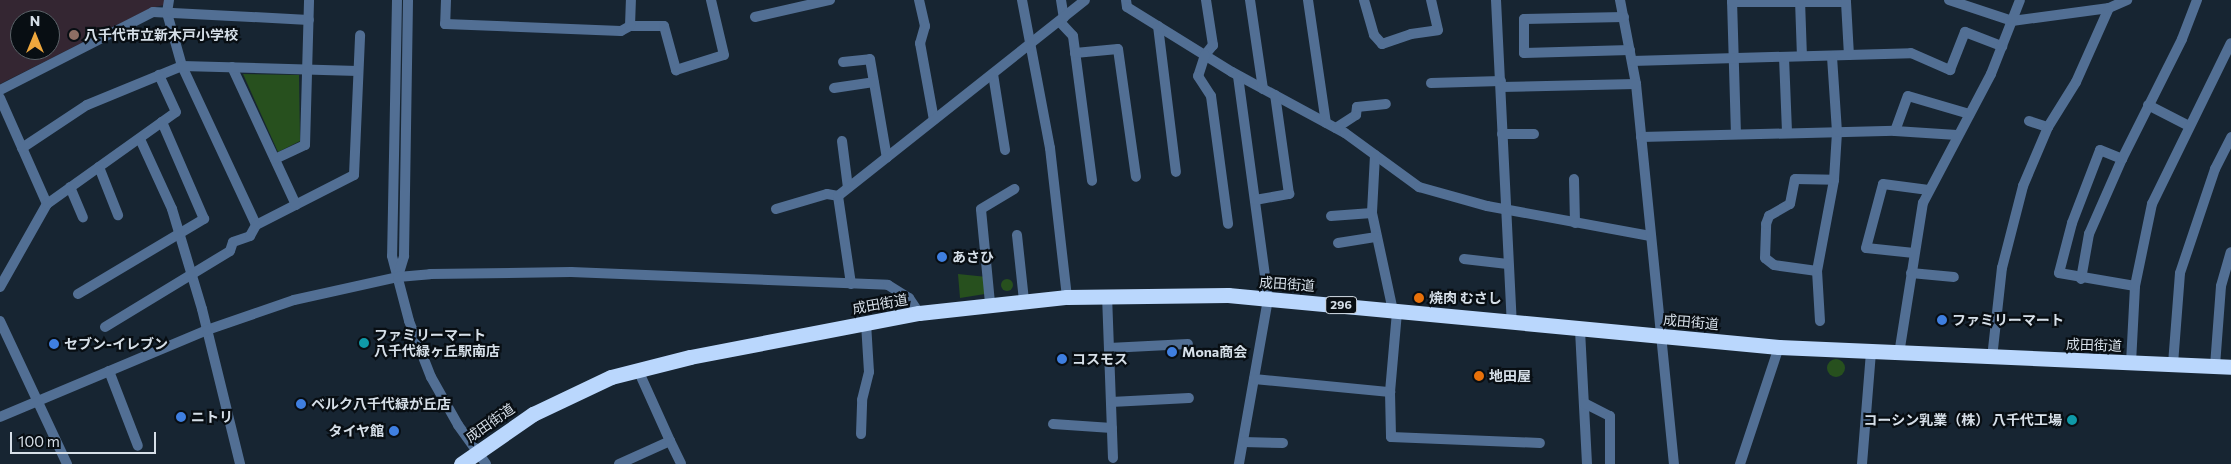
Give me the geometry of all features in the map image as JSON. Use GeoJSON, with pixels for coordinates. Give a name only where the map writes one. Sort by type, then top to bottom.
{"type":"FeatureCollection","features":[{"type":"Feature","properties":{"kind":"highway","name":"成田街道"},"geometry":{"type":"LineString","coordinates":[[461,464],[481,458],[560,398],[638,370],[919,313],[990,303],[1067,297],[1107,295],[1268,299],[1580,330],[1660,335],[1779,347],[1899,354],[2231,367]]}},
{"type":"Feature","properties":{"kind":"street"},"geometry":{"type":"LineString","coordinates":[[169,0],[167,13],[182,66],[256,226]]}},
{"type":"Feature","properties":{"kind":"street"},"geometry":{"type":"LineString","coordinates":[[275,160],[305,145],[309,0]]}},
{"type":"Feature","properties":{"kind":"street"},"geometry":{"type":"LineString","coordinates":[[397,0],[392,256],[409,321],[431,377],[444,404],[481,458]]}},
{"type":"Feature","properties":{"kind":"street"},"geometry":{"type":"LineString","coordinates":[[398,277],[404,256],[408,0]]}},
{"type":"Feature","properties":{"kind":"street"},"geometry":{"type":"LineString","coordinates":[[446,0],[445,24],[621,31],[630,26],[664,26],[676,70],[724,55],[711,0]]}},
{"type":"Feature","properties":{"kind":"street"},"geometry":{"type":"LineString","coordinates":[[630,26],[631,0]]}},
{"type":"Feature","properties":{"kind":"street"},"geometry":{"type":"LineString","coordinates":[[755,16],[830,0]]}},
{"type":"Feature","properties":{"kind":"street"},"geometry":{"type":"LineString","coordinates":[[919,0],[925,26],[920,44],[934,120]]}},
{"type":"Feature","properties":{"kind":"street"},"geometry":{"type":"LineString","coordinates":[[1022,0],[1032,43],[1050,148],[1067,297]]}},
{"type":"Feature","properties":{"kind":"street"},"geometry":{"type":"LineString","coordinates":[[1061,0],[1062,20],[1073,36],[1092,181]]}},
{"type":"Feature","properties":{"kind":"street"},"geometry":{"type":"LineString","coordinates":[[776,209],[827,194],[838,196],[1085,0]]}},
{"type":"Feature","properties":{"kind":"street"},"geometry":{"type":"LineString","coordinates":[[1126,0],[1127,7],[1238,76],[1336,128],[1419,187],[1452,199],[1650,236]]}},
{"type":"Feature","properties":{"kind":"street"},"geometry":{"type":"LineString","coordinates":[[1206,0],[1213,45],[1205,55],[1198,76],[1211,96],[1228,224]]}},
{"type":"Feature","properties":{"kind":"street"},"geometry":{"type":"LineString","coordinates":[[1250,0],[1263,89]]}},
{"type":"Feature","properties":{"kind":"street"},"geometry":{"type":"LineString","coordinates":[[1308,0],[1326,123]]}},
{"type":"Feature","properties":{"kind":"street"},"geometry":{"type":"LineString","coordinates":[[1364,0],[1374,34],[1382,44],[1411,34],[1438,30],[1431,0]]}},
{"type":"Feature","properties":{"kind":"street"},"geometry":{"type":"LineString","coordinates":[[1496,0],[1501,84],[1504,210],[1512,322]]}},
{"type":"Feature","properties":{"kind":"street"},"geometry":{"type":"LineString","coordinates":[[1620,0],[1636,84],[1674,464]]}},
{"type":"Feature","properties":{"kind":"street"},"geometry":{"type":"LineString","coordinates":[[1948,0],[2012,21],[2109,8],[2127,0]]}},
{"type":"Feature","properties":{"kind":"street"},"geometry":{"type":"LineString","coordinates":[[1899,354],[1920,214],[1929,190],[2002,46],[2020,0]]}},
{"type":"Feature","properties":{"kind":"street"},"geometry":{"type":"LineString","coordinates":[[2081,279],[2089,234],[2197,0]]}},
{"type":"Feature","properties":{"kind":"street"},"geometry":{"type":"LineString","coordinates":[[1736,134],[1732,1],[1846,2],[1849,55]]}},
{"type":"Feature","properties":{"kind":"street"},"geometry":{"type":"LineString","coordinates":[[1800,1],[1802,56]]}},
{"type":"Feature","properties":{"kind":"street"},"geometry":{"type":"LineString","coordinates":[[1992,358],[2002,268],[2023,186],[2048,127],[2076,82],[2109,8]]}},
{"type":"Feature","properties":{"kind":"street"},"geometry":{"type":"LineString","coordinates":[[0,90],[153,12],[309,20]]}},
{"type":"Feature","properties":{"kind":"street"},"geometry":{"type":"LineString","coordinates":[[1624,18],[1524,19],[1524,53],[1734,58],[1911,53],[1950,70],[1965,32],[2002,46]]}},
{"type":"Feature","properties":{"kind":"street"},"geometry":{"type":"LineString","coordinates":[[1158,26],[1176,172]]}},
{"type":"Feature","properties":{"kind":"street"},"geometry":{"type":"LineString","coordinates":[[105,328],[191,273],[230,251],[233,242],[250,236],[256,226],[354,175],[360,35]]}},
{"type":"Feature","properties":{"kind":"street"},"geometry":{"type":"LineString","coordinates":[[2131,363],[2135,286],[2152,204],[2231,43]]}},
{"type":"Feature","properties":{"kind":"street"},"geometry":{"type":"LineString","coordinates":[[1075,53],[1118,50],[1136,177]]}},
{"type":"Feature","properties":{"kind":"street"},"geometry":{"type":"LineString","coordinates":[[1820,322],[1817,271],[1834,180],[1837,132],[1832,56]]}},
{"type":"Feature","properties":{"kind":"street"},"geometry":{"type":"LineString","coordinates":[[1784,57],[1786,133]]}},
{"type":"Feature","properties":{"kind":"street"},"geometry":{"type":"LineString","coordinates":[[842,62],[870,59],[888,158]]}},
{"type":"Feature","properties":{"kind":"street"},"geometry":{"type":"LineString","coordinates":[[22,148],[87,105],[182,66],[358,71]]}},
{"type":"Feature","properties":{"kind":"street"},"geometry":{"type":"LineString","coordinates":[[232,67],[296,205]]}},
{"type":"Feature","properties":{"kind":"street"},"geometry":{"type":"LineString","coordinates":[[0,287],[47,204],[176,112],[159,74]]}},
{"type":"Feature","properties":{"kind":"street"},"geometry":{"type":"LineString","coordinates":[[993,74],[1005,150]]}},
{"type":"Feature","properties":{"kind":"street"},"geometry":{"type":"LineString","coordinates":[[1238,76],[1268,299],[1239,464]]}},
{"type":"Feature","properties":{"kind":"street"},"geometry":{"type":"LineString","coordinates":[[834,88],[874,82]]}},
{"type":"Feature","properties":{"kind":"street"},"geometry":{"type":"LineString","coordinates":[[1431,83],[1636,84]]}},
{"type":"Feature","properties":{"kind":"street"},"geometry":{"type":"LineString","coordinates":[[1255,200],[1290,194],[1275,96]]}},
{"type":"Feature","properties":{"kind":"street"},"geometry":{"type":"LineString","coordinates":[[1895,131],[1908,96],[1969,114]]}},
{"type":"Feature","properties":{"kind":"street"},"geometry":{"type":"LineString","coordinates":[[0,98],[47,204]]}},
{"type":"Feature","properties":{"kind":"street"},"geometry":{"type":"LineString","coordinates":[[1336,128],[1356,115],[1357,107],[1386,104]]}},
{"type":"Feature","properties":{"kind":"street"},"geometry":{"type":"LineString","coordinates":[[2148,105],[2190,126]]}},
{"type":"Feature","properties":{"kind":"street"},"geometry":{"type":"LineString","coordinates":[[2029,121],[2048,127]]}},
{"type":"Feature","properties":{"kind":"street"},"geometry":{"type":"LineString","coordinates":[[78,294],[204,219],[162,122]]}},
{"type":"Feature","properties":{"kind":"street"},"geometry":{"type":"LineString","coordinates":[[1641,137],[1895,131],[1957,135]]}},
{"type":"Feature","properties":{"kind":"street"},"geometry":{"type":"LineString","coordinates":[[1502,134],[1534,134]]}},
{"type":"Feature","properties":{"kind":"street"},"geometry":{"type":"LineString","coordinates":[[2173,364],[2180,273],[2215,169],[2231,137]]}},
{"type":"Feature","properties":{"kind":"street"},"geometry":{"type":"LineString","coordinates":[[140,138],[172,209],[180,234],[207,330],[240,464]]}},
{"type":"Feature","properties":{"kind":"street"},"geometry":{"type":"LineString","coordinates":[[842,141],[848,188]]}},
{"type":"Feature","properties":{"kind":"street"},"geometry":{"type":"LineString","coordinates":[[2122,159],[2100,150],[2072,223],[2059,273],[2081,279],[2135,286]]}},
{"type":"Feature","properties":{"kind":"street"},"geometry":{"type":"LineString","coordinates":[[1375,155],[1372,213],[1395,311],[1390,392],[1391,437],[1540,443]]}},
{"type":"Feature","properties":{"kind":"street"},"geometry":{"type":"LineString","coordinates":[[99,167],[118,215]]}},
{"type":"Feature","properties":{"kind":"street"},"geometry":{"type":"LineString","coordinates":[[1574,179],[1575,223]]}},
{"type":"Feature","properties":{"kind":"street"},"geometry":{"type":"LineString","coordinates":[[1817,271],[1774,265],[1766,258],[1766,224],[1769,216],[1790,204],[1795,179],[1834,180]]}},
{"type":"Feature","properties":{"kind":"street"},"geometry":{"type":"LineString","coordinates":[[1914,253],[1866,248],[1883,184],[1929,190]]}},
{"type":"Feature","properties":{"kind":"street"},"geometry":{"type":"LineString","coordinates":[[70,187],[83,218]]}},
{"type":"Feature","properties":{"kind":"street"},"geometry":{"type":"LineString","coordinates":[[990,303],[981,208],[1014,189]]}},
{"type":"Feature","properties":{"kind":"street"},"geometry":{"type":"LineString","coordinates":[[838,196],[851,284]]}},
{"type":"Feature","properties":{"kind":"street"},"geometry":{"type":"LineString","coordinates":[[1330,216],[1372,213]]}},
{"type":"Feature","properties":{"kind":"street"},"geometry":{"type":"LineString","coordinates":[[1018,235],[1024,300]]}},
{"type":"Feature","properties":{"kind":"street"},"geometry":{"type":"LineString","coordinates":[[1338,243],[1377,237]]}},
{"type":"Feature","properties":{"kind":"street"},"geometry":{"type":"LineString","coordinates":[[2215,366],[2221,286],[2231,252]]}},
{"type":"Feature","properties":{"kind":"street"},"geometry":{"type":"LineString","coordinates":[[1464,259],[1508,264]]}},
{"type":"Feature","properties":{"kind":"street"},"geometry":{"type":"LineString","coordinates":[[0,417],[207,330],[294,300],[398,277],[430,274],[571,272],[888,285],[909,298],[919,313]]}},
{"type":"Feature","properties":{"kind":"street"},"geometry":{"type":"LineString","coordinates":[[1911,273],[1954,277]]}},
{"type":"Feature","properties":{"kind":"street"},"geometry":{"type":"LineString","coordinates":[[1107,295],[1113,458]]}},
{"type":"Feature","properties":{"kind":"street"},"geometry":{"type":"LineString","coordinates":[[0,321],[67,464]]}},
{"type":"Feature","properties":{"kind":"street"},"geometry":{"type":"LineString","coordinates":[[861,434],[862,400],[869,372],[866,323]]}},
{"type":"Feature","properties":{"kind":"street"},"geometry":{"type":"LineString","coordinates":[[1580,330],[1587,464]]}},
{"type":"Feature","properties":{"kind":"street"},"geometry":{"type":"LineString","coordinates":[[1109,348],[1188,344]]}},
{"type":"Feature","properties":{"kind":"street"},"geometry":{"type":"LineString","coordinates":[[1740,464],[1779,347]]}},
{"type":"Feature","properties":{"kind":"street"},"geometry":{"type":"LineString","coordinates":[[1862,464],[1871,352]]}},
{"type":"Feature","properties":{"kind":"street"},"geometry":{"type":"LineString","coordinates":[[638,370],[681,464]]}},
{"type":"Feature","properties":{"kind":"street"},"geometry":{"type":"LineString","coordinates":[[109,371],[138,446]]}},
{"type":"Feature","properties":{"kind":"street"},"geometry":{"type":"LineString","coordinates":[[1254,379],[1390,392]]}},
{"type":"Feature","properties":{"kind":"street"},"geometry":{"type":"LineString","coordinates":[[1111,402],[1189,398]]}},
{"type":"Feature","properties":{"kind":"street"},"geometry":{"type":"LineString","coordinates":[[1584,403],[1610,416],[1610,464]]}},
{"type":"Feature","properties":{"kind":"street"},"geometry":{"type":"LineString","coordinates":[[1053,424],[1112,428]]}},
{"type":"Feature","properties":{"kind":"street"},"geometry":{"type":"LineString","coordinates":[[619,464],[670,441]]}},
{"type":"Feature","properties":{"kind":"street"},"geometry":{"type":"LineString","coordinates":[[1243,442],[1284,443]]}},
{"type":"Feature","properties":{"kind":"shaded area","name":"八千代市立新木戸小学校"},"geometry":{"type":"Polygon","coordinates":[[[0,0],[164,0],[164,5],[151,8],[60,54],[60,10],[10,10],[10,60],[48,60],[0,84],[0,0]]]}},
{"type":"Feature","properties":{"kind":"green space"},"geometry":{"type":"Polygon","coordinates":[[[243,74],[299,75],[300,141],[278,152],[243,74]]]}},
{"type":"Feature","properties":{"kind":"green space"},"geometry":{"type":"Polygon","coordinates":[[[958,274],[987,277],[985,294],[960,298],[958,274]]]}},
{"type":"Feature","properties":{"kind":"green space"},"geometry":{"type":"Polygon","coordinates":[[[1009,279],[1012,280],[1012,290],[1005,291],[1002,290],[1001,283],[1002,280],[1009,279]]]}},
{"type":"Feature","properties":{"kind":"green space"},"geometry":{"type":"Polygon","coordinates":[[[1832,359],[1840,359],[1845,364],[1843,375],[1832,377],[1827,372],[1827,364],[1832,359]]]}},
{"type":"Feature","properties":{"kind":"place","name":"八千代市立新木戸小学校"},"geometry":{"type":"Point","coordinates":[74,35]}},
{"type":"Feature","properties":{"kind":"place","name":"あさひ"},"geometry":{"type":"Point","coordinates":[942,257]}},
{"type":"Feature","properties":{"kind":"place","name":"焼肉 むさし"},"geometry":{"type":"Point","coordinates":[1419,298]}},
{"type":"Feature","properties":{"kind":"place","name":"ファミリーマート"},"geometry":{"type":"Point","coordinates":[1942,320]}},
{"type":"Feature","properties":{"kind":"place","name":"ファミリーマート 八千代緑ヶ丘駅南店"},"geometry":{"type":"Point","coordinates":[364,343]}},
{"type":"Feature","properties":{"kind":"place","name":"セブン-イレブン"},"geometry":{"type":"Point","coordinates":[54,344]}},
{"type":"Feature","properties":{"kind":"place","name":"Mona商会"},"geometry":{"type":"Point","coordinates":[1172,352]}},
{"type":"Feature","properties":{"kind":"place","name":"コスモス"},"geometry":{"type":"Point","coordinates":[1062,359]}},
{"type":"Feature","properties":{"kind":"place","name":"地田屋"},"geometry":{"type":"Point","coordinates":[1479,376]}},
{"type":"Feature","properties":{"kind":"place","name":"ベルク八千代緑が丘店"},"geometry":{"type":"Point","coordinates":[301,404]}},
{"type":"Feature","properties":{"kind":"place","name":"ニトリ"},"geometry":{"type":"Point","coordinates":[181,417]}},
{"type":"Feature","properties":{"kind":"place","name":"コーシン乳業（株） 八千代工場"},"geometry":{"type":"Point","coordinates":[2072,420]}},
{"type":"Feature","properties":{"kind":"place","name":"タイヤ館"},"geometry":{"type":"Point","coordinates":[394,431]}}]}
